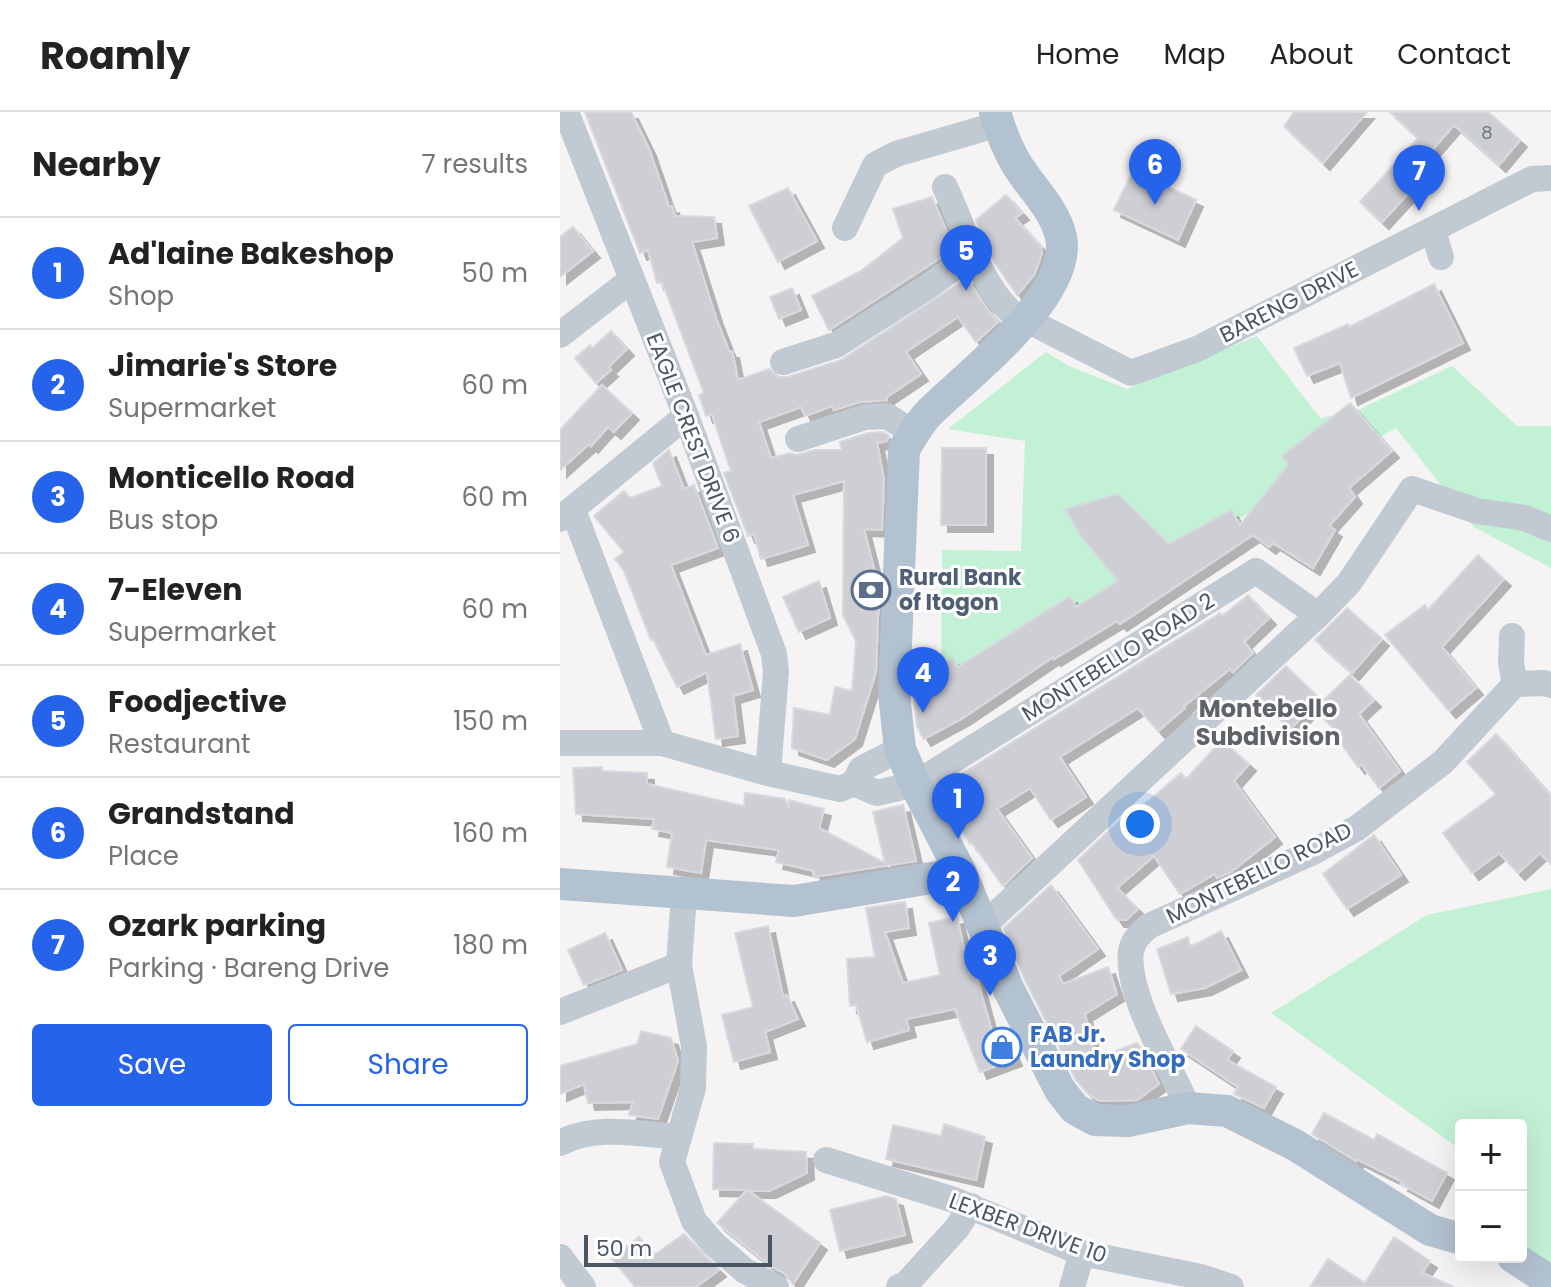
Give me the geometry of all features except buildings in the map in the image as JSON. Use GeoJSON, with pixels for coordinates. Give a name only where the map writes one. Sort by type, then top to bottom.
{"type":"FeatureCollection","features":[{"type":"Feature","properties":{"kind":"main road"},"geometry":{"type":"LineString","coordinates":[[997,118],[1015,162],[1049,210],[1061,235],[1062,260],[1050,285],[1026,319],[926,416],[904,449],[894,694],[900,749],[961,873],[1041,1056],[1075,1109],[1095,1120],[1128,1121],[1188,1108],[1227,1111],[1295,1145],[1430,1230],[1455,1237]]}},
{"type":"Feature","properties":{"kind":"main road"},"geometry":{"type":"LineString","coordinates":[[560,884],[794,901],[961,873]]}},
{"type":"Feature","properties":{"kind":"main road"},"geometry":{"type":"LineString","coordinates":[[1522,1263],[1551,1282]]}},
{"type":"Feature","properties":{"kind":"street","name":"EAGLE CREST DRIVE 6"},"geometry":{"type":"LineString","coordinates":[[566,112],[569,152],[631,280],[686,416],[774,654],[776,672],[768,773]]}},
{"type":"Feature","properties":{"kind":"street"},"geometry":{"type":"LineString","coordinates":[[845,228],[875,165],[896,154],[997,118]]}},
{"type":"Feature","properties":{"kind":"street","name":"BARENG DRIVE"},"geometry":{"type":"LineString","coordinates":[[945,187],[996,299],[1011,312],[1131,373],[1197,349],[1532,179],[1551,178]]}},
{"type":"Feature","properties":{"kind":"street"},"geometry":{"type":"LineString","coordinates":[[1433,231],[1441,257]]}},
{"type":"Feature","properties":{"kind":"street"},"geometry":{"type":"LineString","coordinates":[[783,362],[836,345],[975,253]]}},
{"type":"Feature","properties":{"kind":"street"},"geometry":{"type":"LineString","coordinates":[[560,335],[631,280]]}},
{"type":"Feature","properties":{"kind":"street"},"geometry":{"type":"LineString","coordinates":[[662,743],[566,515],[686,416]]}},
{"type":"Feature","properties":{"kind":"street"},"geometry":{"type":"LineString","coordinates":[[798,439],[865,417],[887,416],[914,433]]}},
{"type":"Feature","properties":{"kind":"street"},"geometry":{"type":"LineString","coordinates":[[982,927],[1318,615],[1349,583],[1412,489],[1477,511],[1525,518],[1551,529]]}},
{"type":"Feature","properties":{"kind":"street","name":"MONTEBELLO ROAD 2"},"geometry":{"type":"LineString","coordinates":[[915,784],[1256,571],[1318,615]]}},
{"type":"Feature","properties":{"kind":"street"},"geometry":{"type":"LineString","coordinates":[[1512,636],[1511,663],[1515,684],[1551,685]]}},
{"type":"Feature","properties":{"kind":"street","name":"MONTEBELLO ROAD"},"geometry":{"type":"LineString","coordinates":[[1188,1108],[1139,998],[1132,975],[1131,951],[1135,940],[1149,926],[1311,853],[1357,828],[1443,762],[1515,684]]}},
{"type":"Feature","properties":{"kind":"street"},"geometry":{"type":"LineString","coordinates":[[560,743],[662,743],[768,773],[840,789],[854,783],[861,769],[900,749]]}},
{"type":"Feature","properties":{"kind":"street"},"geometry":{"type":"LineString","coordinates":[[854,783],[877,793],[915,784]]}},
{"type":"Feature","properties":{"kind":"street"},"geometry":{"type":"LineString","coordinates":[[684,894],[679,965],[694,1046],[693,1088],[672,1162],[694,1221],[713,1243],[745,1271],[776,1287]]}},
{"type":"Feature","properties":{"kind":"street"},"geometry":{"type":"LineString","coordinates":[[560,1012],[679,965]]}},
{"type":"Feature","properties":{"kind":"street"},"geometry":{"type":"LineString","coordinates":[[560,1143],[571,1137],[612,1131],[678,1137]]}},
{"type":"Feature","properties":{"kind":"street","name":"LEXBER DRIVE 10"},"geometry":{"type":"LineString","coordinates":[[826,1160],[971,1206],[1082,1253],[1201,1277],[1231,1287]]}},
{"type":"Feature","properties":{"kind":"street"},"geometry":{"type":"LineString","coordinates":[[899,1287],[906,1284],[957,1228],[971,1206]]}},
{"type":"Feature","properties":{"kind":"street"},"geometry":{"type":"LineString","coordinates":[[1072,1287],[1082,1253]]}},
{"type":"Feature","properties":{"kind":"street"},"geometry":{"type":"LineString","coordinates":[[560,1257],[583,1287]]}},
{"type":"Feature","properties":{"kind":"green space"},"geometry":{"type":"Polygon","coordinates":[[[1257,336],[1320,418],[1358,410],[1452,366],[1517,426],[1551,426],[1551,568],[1474,527],[1396,428],[941,691],[942,550],[1021,551],[1025,441],[948,429],[1046,352],[1069,366],[1127,389],[1257,336]]]}},
{"type":"Feature","properties":{"kind":"green space"},"geometry":{"type":"Polygon","coordinates":[[[1551,889],[1551,1282],[1527,1262],[1527,1119],[1455,1119],[1455,1146],[1271,1013],[1427,915],[1551,889]]]}},
{"type":"Feature","properties":{"kind":"place","name":"Grandstand"},"geometry":{"type":"Point","coordinates":[1155,205]}},
{"type":"Feature","properties":{"kind":"place","name":"Ozark parking"},"geometry":{"type":"Point","coordinates":[1419,211]}},
{"type":"Feature","properties":{"kind":"place","name":"Foodjective"},"geometry":{"type":"Point","coordinates":[966,291]}},
{"type":"Feature","properties":{"kind":"place","name":"Rural Bank of Itogon"},"geometry":{"type":"Point","coordinates":[871,590]}},
{"type":"Feature","properties":{"kind":"place","name":"7-Eleven"},"geometry":{"type":"Point","coordinates":[923,713]}},
{"type":"Feature","properties":{"kind":"place","name":"Ad'laine Bakeshop"},"geometry":{"type":"Point","coordinates":[958,839]}},
{"type":"Feature","properties":{"kind":"place","name":"Jimarie's Store"},"geometry":{"type":"Point","coordinates":[953,922]}},
{"type":"Feature","properties":{"kind":"place","name":"Monticello Road"},"geometry":{"type":"Point","coordinates":[990,996]}},
{"type":"Feature","properties":{"kind":"place","name":"FAB Jr. Laundry Shop"},"geometry":{"type":"Point","coordinates":[1002,1047]}},
{"type":"Feature","properties":{"kind":"district","name":"Montebello Subdivision"},"geometry":{"type":"Point","coordinates":[1268,722]}}]}
